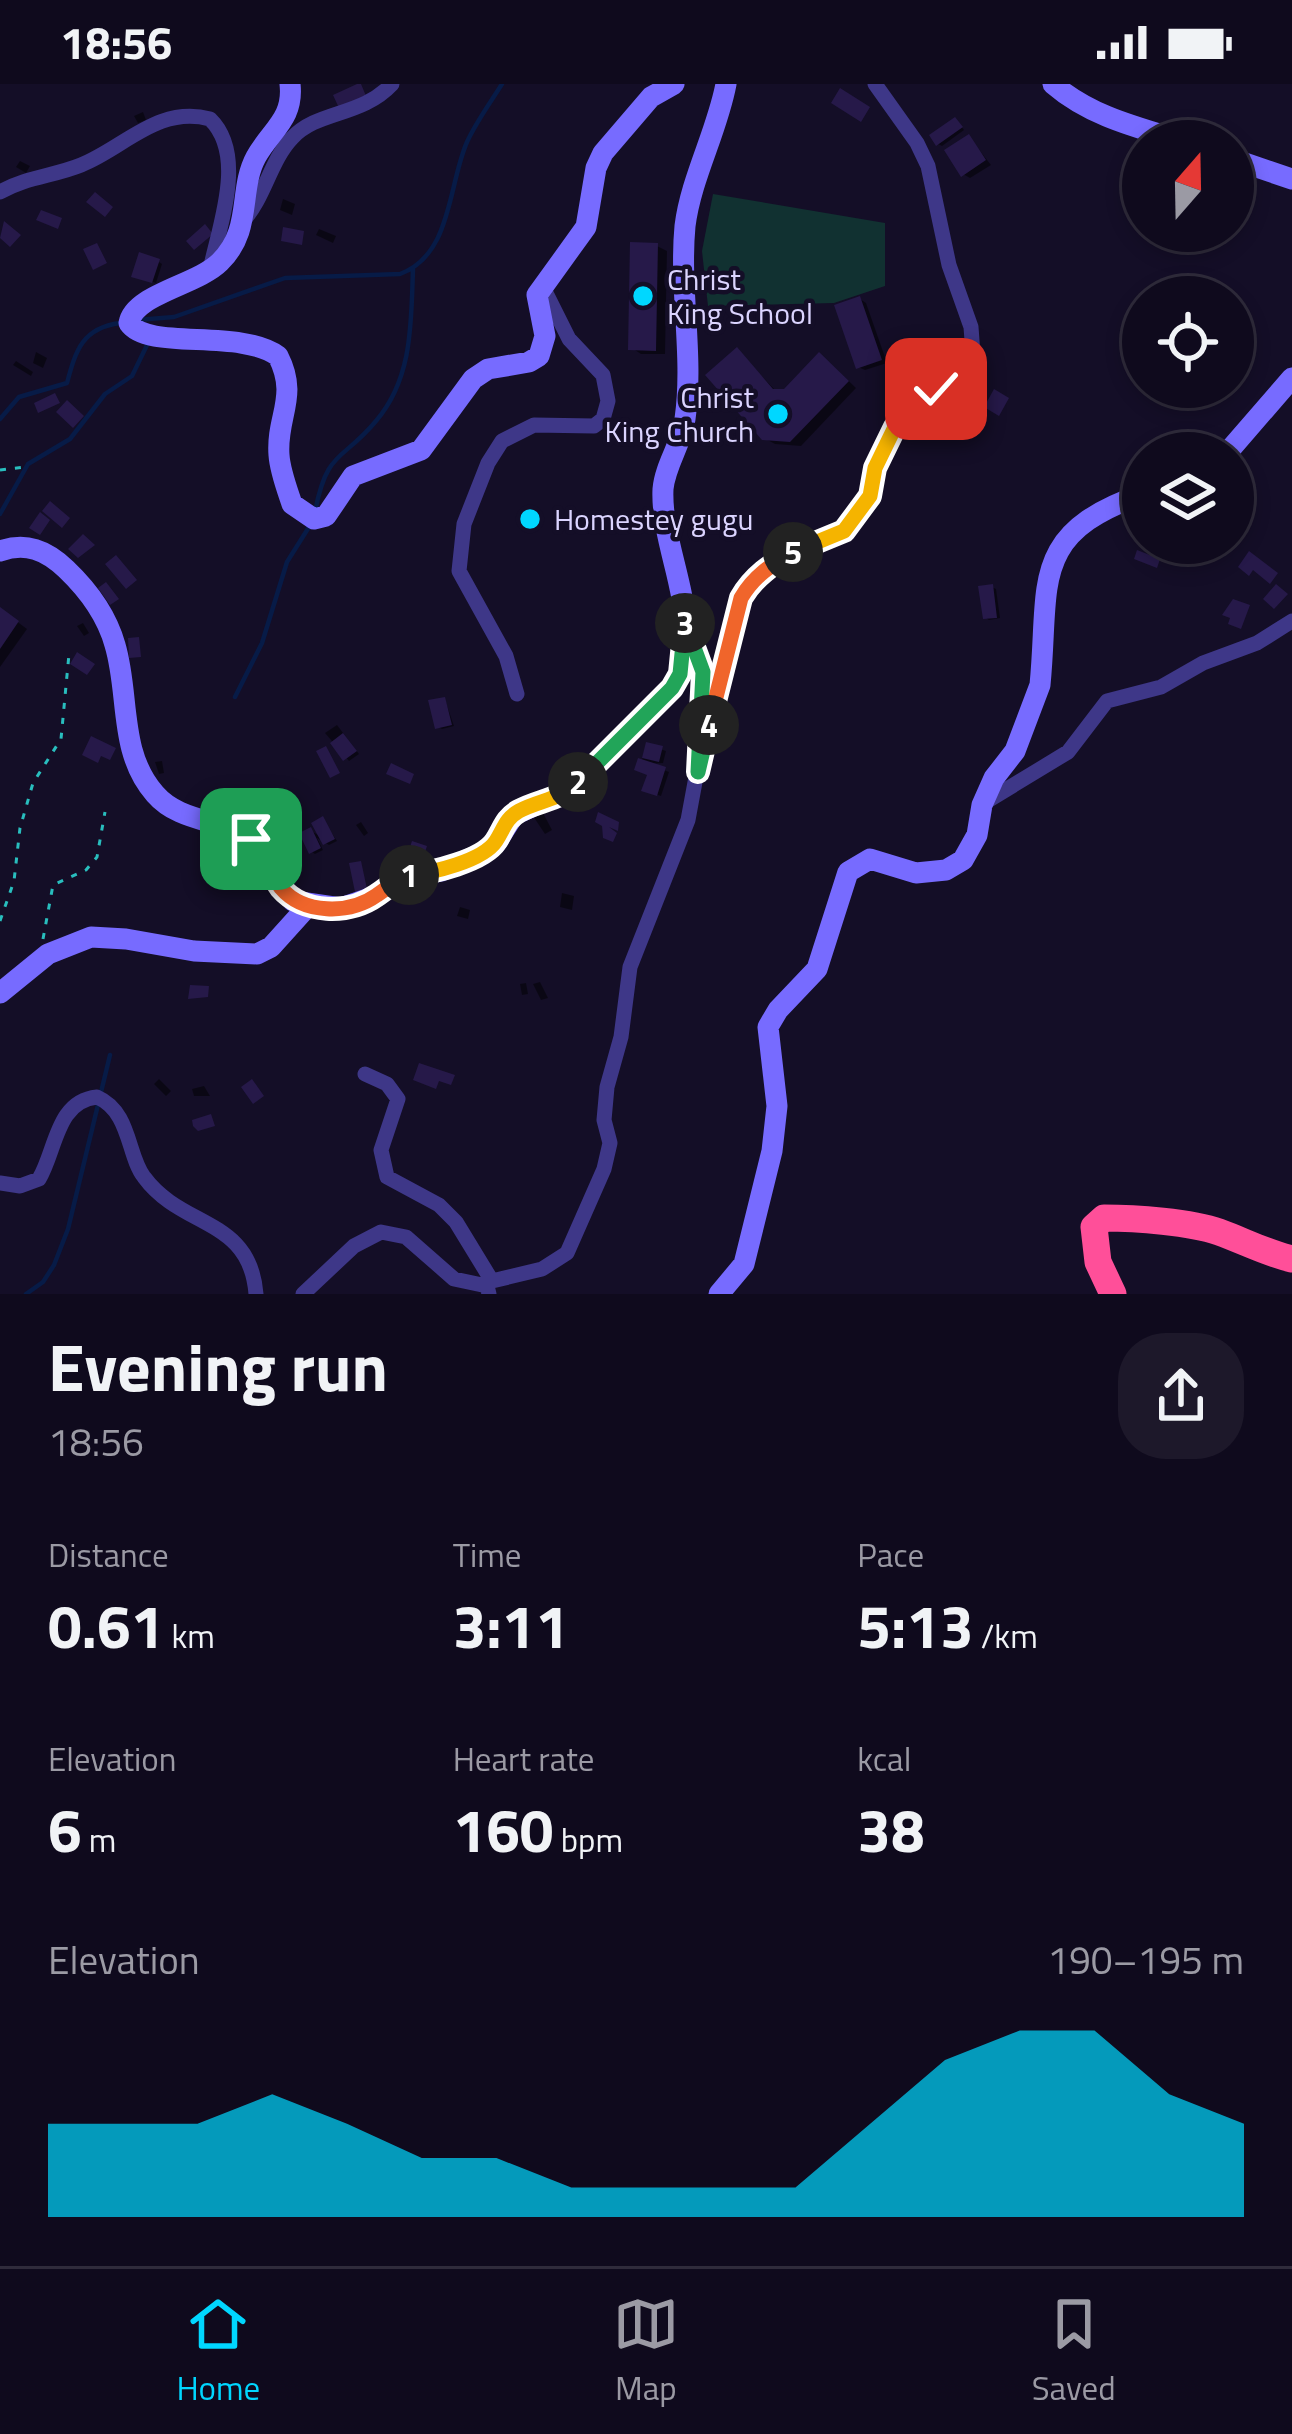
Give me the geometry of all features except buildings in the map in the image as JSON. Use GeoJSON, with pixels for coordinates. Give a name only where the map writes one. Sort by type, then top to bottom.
{"type":"FeatureCollection","features":[{"type":"Feature","properties":{"kind":"highway"},"geometry":{"type":"LineString","coordinates":[[1113,1294],[1098,1262],[1095,1238],[1096,1223],[1105,1218],[1215,1230],[1268,1254],[1292,1259]]}},
{"type":"Feature","properties":{"kind":"main road"},"geometry":{"type":"LineString","coordinates":[[290,84],[292,98],[285,122],[270,136],[249,171],[247,208],[228,253],[210,270],[133,310],[129,322],[147,336],[256,344],[278,356],[289,396],[280,432],[281,463],[292,504],[314,519],[326,516],[353,476],[421,450],[473,379],[488,369],[539,356],[544,336],[537,304],[542,284],[586,227],[603,152],[652,97],[674,84]]}},
{"type":"Feature","properties":{"kind":"main road"},"geometry":{"type":"LineString","coordinates":[[0,551],[26,546],[40,550],[80,583],[97,605],[116,647],[134,760],[154,793],[183,815],[251,839],[293,901],[340,908],[359,904],[395,880],[441,872],[489,848],[514,814],[572,789],[672,688],[680,674],[685,622],[663,494],[684,425],[688,392],[683,286],[686,219],[726,84]]}},
{"type":"Feature","properties":{"kind":"main road"},"geometry":{"type":"LineString","coordinates":[[1053,84],[1074,102],[1122,122]]}},
{"type":"Feature","properties":{"kind":"main road"},"geometry":{"type":"LineString","coordinates":[[1254,165],[1292,179]]}},
{"type":"Feature","properties":{"kind":"main road"},"geometry":{"type":"LineString","coordinates":[[1245,432],[1292,378]]}},
{"type":"Feature","properties":{"kind":"main road"},"geometry":{"type":"LineString","coordinates":[[718,1294],[744,1264],[772,1151],[777,1106],[768,1027],[817,969],[848,872],[869,860],[916,872],[956,866],[972,848],[982,805],[994,778],[1015,751],[1040,685],[1052,560],[1062,542],[1090,518],[1122,504]]}},
{"type":"Feature","properties":{"kind":"main road"},"geometry":{"type":"LineString","coordinates":[[0,993],[41,958],[101,936],[194,951],[257,954],[271,947],[308,906]]}},
{"type":"Feature","properties":{"kind":"street"},"geometry":{"type":"LineString","coordinates":[[241,223],[256,206],[292,137],[322,119],[374,100],[392,84]]}},
{"type":"Feature","properties":{"kind":"street"},"geometry":{"type":"LineString","coordinates":[[303,1294],[354,1246],[381,1232],[406,1237],[454,1279],[488,1289],[542,1269],[567,1253],[604,1169],[610,1143],[604,1120],[607,1087],[621,1037],[630,967],[688,820],[741,598],[750,582],[794,552],[844,531],[870,496],[875,468],[895,427],[919,402],[961,373],[973,354],[928,166],[875,84]]}},
{"type":"Feature","properties":{"kind":"street"},"geometry":{"type":"LineString","coordinates":[[0,192],[26,179],[84,164],[155,124],[204,117],[224,136],[229,154],[225,208],[210,270]]}},
{"type":"Feature","properties":{"kind":"street"},"geometry":{"type":"LineString","coordinates":[[517,694],[506,656],[459,571],[464,524],[502,441],[534,425],[595,425],[604,418],[608,401],[603,375],[569,339],[542,284]]}},
{"type":"Feature","properties":{"kind":"street"},"geometry":{"type":"LineString","coordinates":[[982,805],[1068,752],[1107,701],[1161,687],[1292,621]]}},
{"type":"Feature","properties":{"kind":"street"},"geometry":{"type":"LineString","coordinates":[[685,622],[703,672],[698,772]]}},
{"type":"Feature","properties":{"kind":"street"},"geometry":{"type":"LineString","coordinates":[[365,1074],[387,1084],[398,1099],[381,1150],[387,1177],[439,1205],[456,1222],[488,1289]]}},
{"type":"Feature","properties":{"kind":"street"},"geometry":{"type":"LineString","coordinates":[[0,1183],[20,1186],[39,1180],[67,1114],[76,1104],[98,1097],[114,1109],[144,1178],[171,1202],[235,1238],[255,1275],[256,1294]]}},
{"type":"Feature","properties":{"kind":"path"},"geometry":{"type":"LineString","coordinates":[[0,470],[26,467]]}},
{"type":"Feature","properties":{"kind":"path"},"geometry":{"type":"LineString","coordinates":[[0,922],[14,881],[20,828],[33,783],[62,739],[69,654]]}},
{"type":"Feature","properties":{"kind":"path"},"geometry":{"type":"LineString","coordinates":[[41,958],[53,885],[86,870],[97,857],[105,812]]}},
{"type":"Feature","properties":{"kind":"green space"},"geometry":{"type":"Polygon","coordinates":[[[713,194],[885,223],[885,286],[834,303],[708,306],[702,251],[713,194]]]}},
{"type":"Feature","properties":{"kind":"waterway"},"geometry":{"type":"LineString","coordinates":[[137,320],[174,317],[285,278],[400,274],[417,265],[439,235],[467,142],[502,84]]}},
{"type":"Feature","properties":{"kind":"waterway"},"geometry":{"type":"LineString","coordinates":[[315,512],[331,466],[376,421],[397,387],[408,349],[413,269]]}},
{"type":"Feature","properties":{"kind":"waterway"},"geometry":{"type":"LineString","coordinates":[[0,419],[19,397],[67,383],[89,335],[120,323]]}},
{"type":"Feature","properties":{"kind":"waterway"},"geometry":{"type":"LineString","coordinates":[[0,514],[28,464],[70,439],[105,394],[132,376],[148,343]]}},
{"type":"Feature","properties":{"kind":"waterway"},"geometry":{"type":"LineString","coordinates":[[235,697],[262,643],[287,562],[309,527]]}},
{"type":"Feature","properties":{"kind":"waterway"},"geometry":{"type":"LineString","coordinates":[[26,1294],[43,1282],[54,1265],[68,1229],[110,1055]]}},
{"type":"Feature","properties":{"kind":"place","name":"Christ King School"},"geometry":{"type":"Point","coordinates":[643,296]}},
{"type":"Feature","properties":{"kind":"place","name":"Christ King Church"},"geometry":{"type":"Point","coordinates":[778,414]}},
{"type":"Feature","properties":{"kind":"place","name":"Homestey gugu"},"geometry":{"type":"Point","coordinates":[530,519]}},
{"type":"Feature","properties":{"kind":"route"},"geometry":{"type":"LineString","coordinates":[[251,839],[293,901],[325,908],[359,904],[395,880],[441,872],[483,853],[496,843],[514,814],[572,789],[672,688],[680,674],[685,622],[703,672],[698,772],[730,636],[750,582],[794,552],[844,531],[870,496],[875,468],[895,427],[936,389]]}}]}
